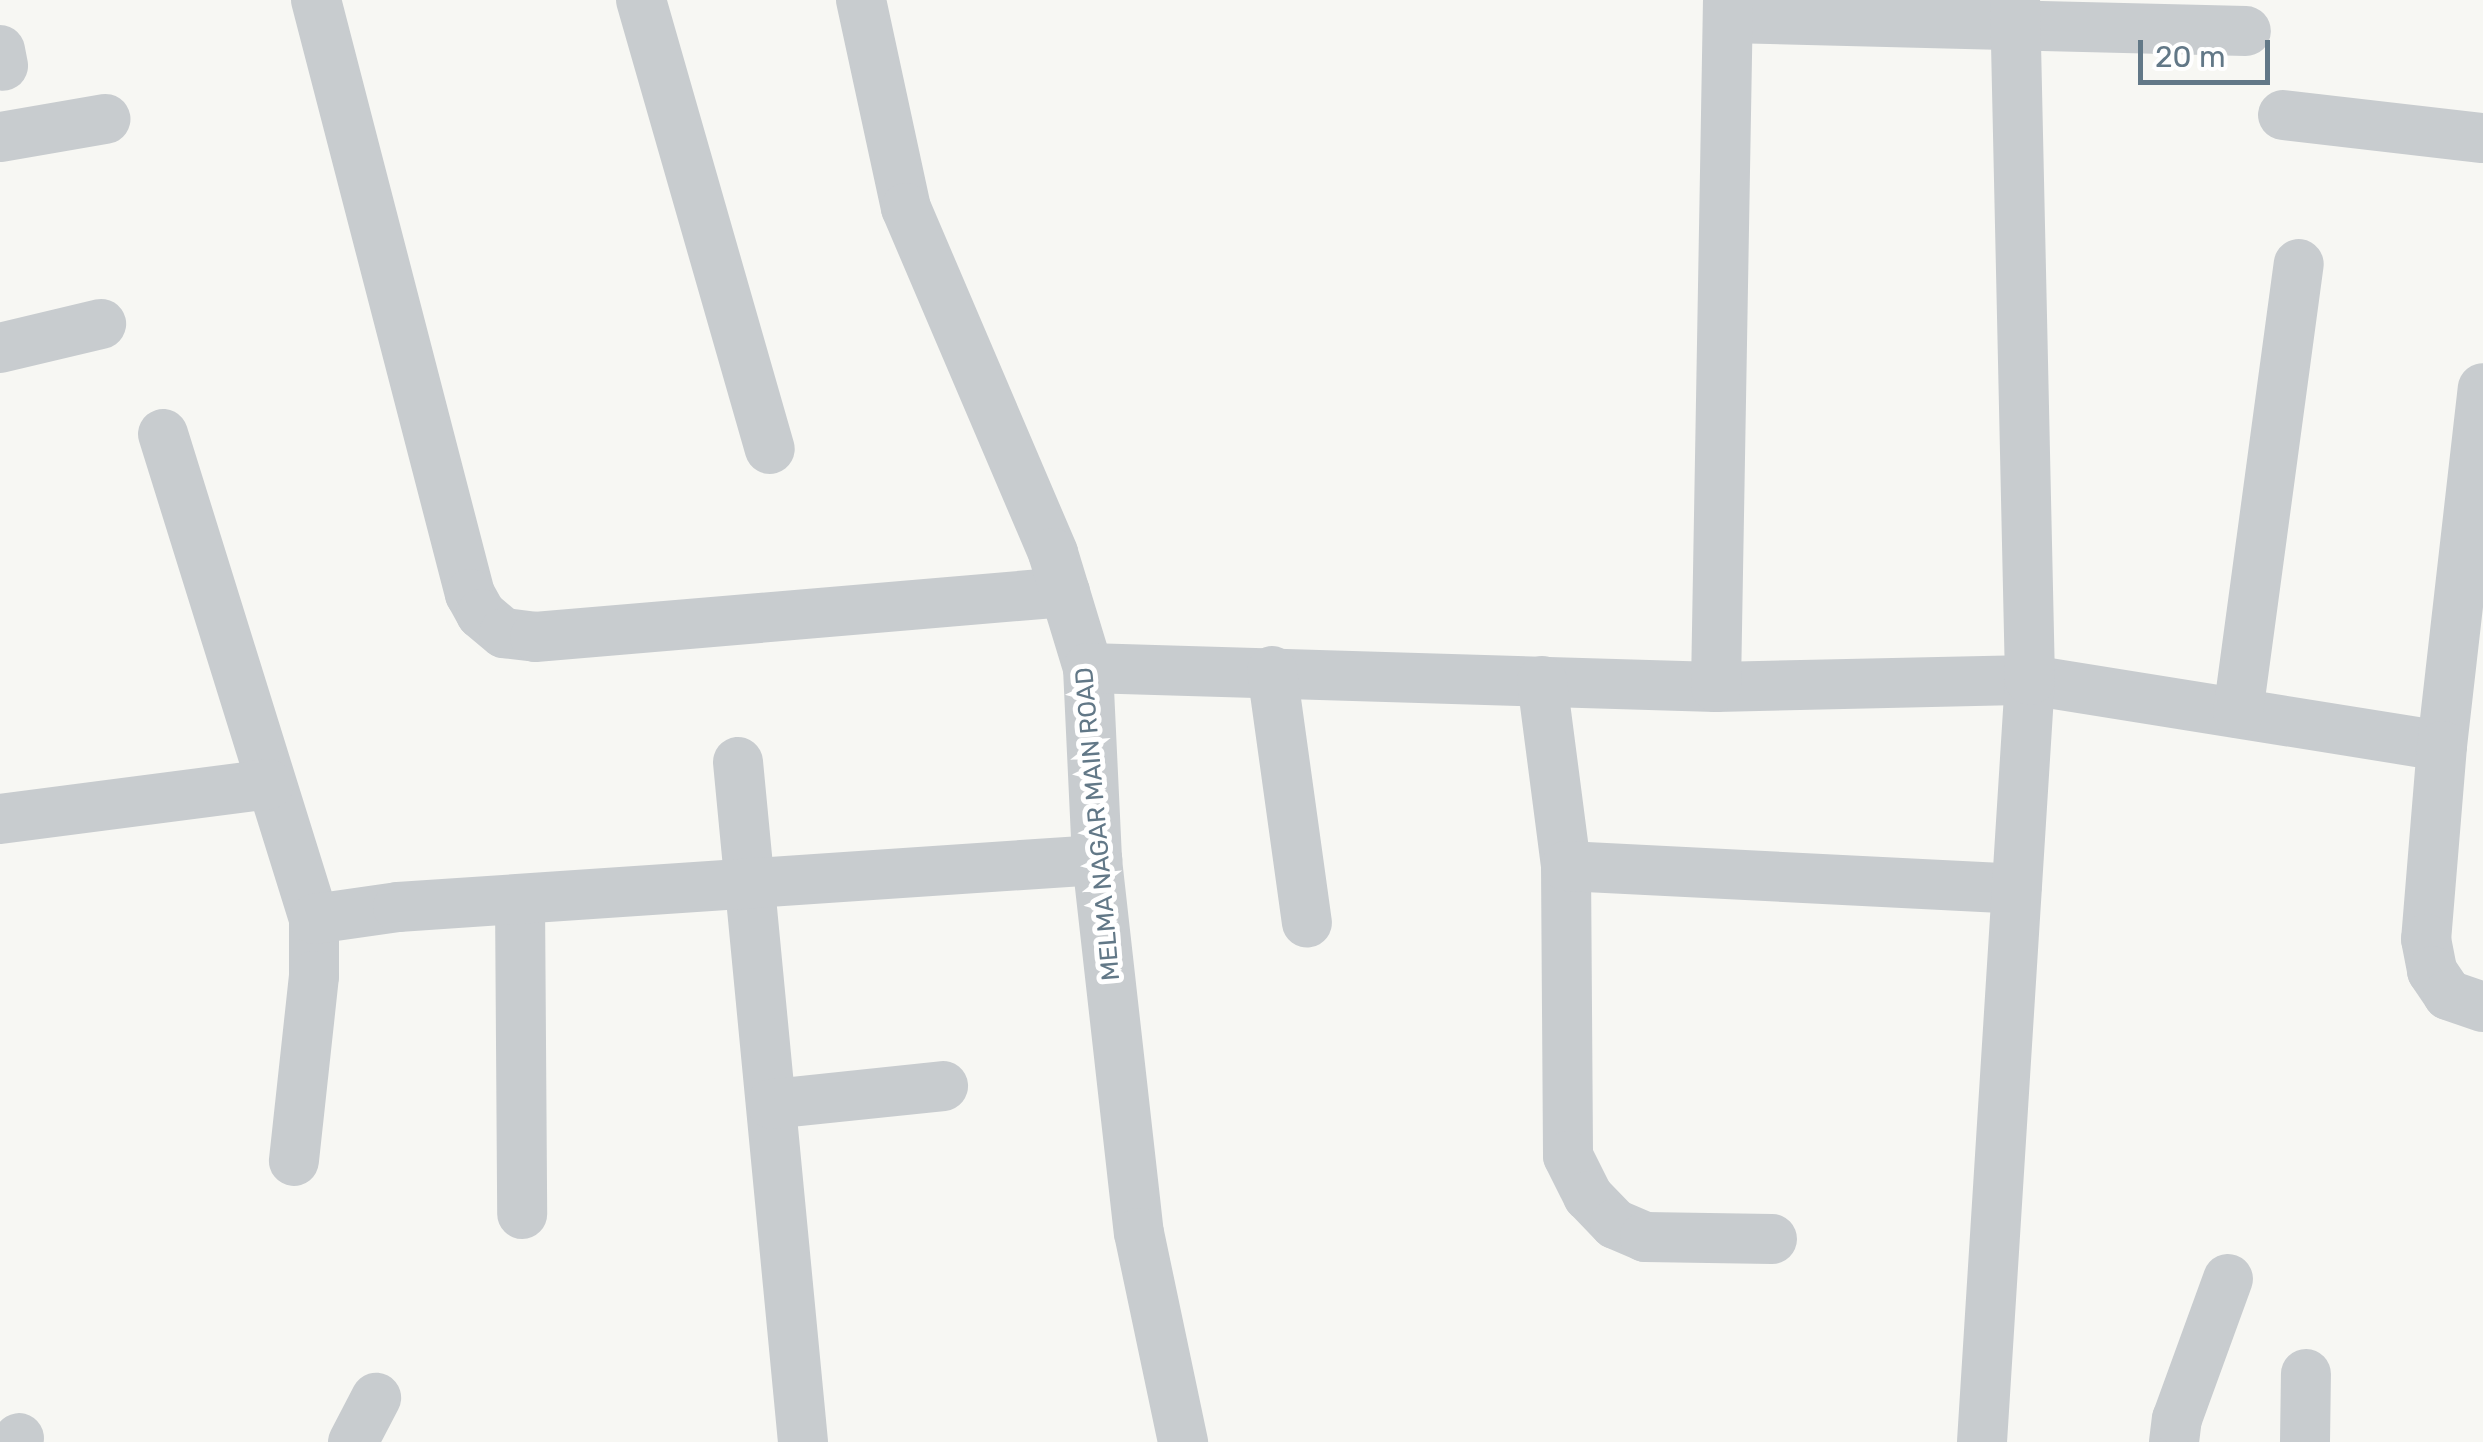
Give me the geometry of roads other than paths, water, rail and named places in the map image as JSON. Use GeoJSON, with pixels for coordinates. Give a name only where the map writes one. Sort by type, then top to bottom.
{"type":"FeatureCollection","features":[{"type":"Feature","properties":{"kind":"street"},"geometry":{"type":"LineString","coordinates":[[316,0],[470,594],[492,624],[504,633],[535,636],[1065,592]]}},
{"type":"Feature","properties":{"kind":"street"},"geometry":{"type":"LineString","coordinates":[[641,0],[770,449]]}},
{"type":"Feature","properties":{"kind":"street","name":"MELMA NAGAR MAIN ROAD"},"geometry":{"type":"LineString","coordinates":[[861,0],[906,208],[1028,490],[1088,668],[1097,860],[1140,1233],[1183,1442]]}},
{"type":"Feature","properties":{"kind":"street"},"geometry":{"type":"LineString","coordinates":[[1716,687],[1728,9],[2016,12],[2246,31]]}},
{"type":"Feature","properties":{"kind":"street"},"geometry":{"type":"LineString","coordinates":[[1982,1442],[2030,680],[2016,12]]}},
{"type":"Feature","properties":{"kind":"street"},"geometry":{"type":"LineString","coordinates":[[2282,115],[2483,138]]}},
{"type":"Feature","properties":{"kind":"street"},"geometry":{"type":"LineString","coordinates":[[0,137],[105,119]]}},
{"type":"Feature","properties":{"kind":"street"},"geometry":{"type":"LineString","coordinates":[[2238,713],[2298,264]]}},
{"type":"Feature","properties":{"kind":"street"},"geometry":{"type":"LineString","coordinates":[[0,348],[100,324]]}},
{"type":"Feature","properties":{"kind":"street"},"geometry":{"type":"LineString","coordinates":[[2483,388],[2476,510],[2442,746],[2426,939],[2432,971],[2448,994],[2483,1007]]}},
{"type":"Feature","properties":{"kind":"street"},"geometry":{"type":"LineString","coordinates":[[163,434],[268,784],[314,919],[314,976],[294,1161]]}},
{"type":"Feature","properties":{"kind":"street"},"geometry":{"type":"LineString","coordinates":[[1088,668],[1716,687],[2030,680],[2442,746]]}},
{"type":"Feature","properties":{"kind":"street"},"geometry":{"type":"LineString","coordinates":[[1272,671],[1307,923]]}},
{"type":"Feature","properties":{"kind":"street"},"geometry":{"type":"LineString","coordinates":[[1542,681],[1566,866],[1568,1156],[1588,1196],[1615,1224],[1645,1236],[1772,1239]]}},
{"type":"Feature","properties":{"kind":"street"},"geometry":{"type":"LineString","coordinates":[[738,762],[803,1442]]}},
{"type":"Feature","properties":{"kind":"street"},"geometry":{"type":"LineString","coordinates":[[0,819],[268,784]]}},
{"type":"Feature","properties":{"kind":"street"},"geometry":{"type":"LineString","coordinates":[[314,919],[520,899],[1097,860]]}},
{"type":"Feature","properties":{"kind":"street"},"geometry":{"type":"LineString","coordinates":[[1566,866],[2016,889]]}},
{"type":"Feature","properties":{"kind":"street"},"geometry":{"type":"LineString","coordinates":[[520,899],[522,1214]]}},
{"type":"Feature","properties":{"kind":"street"},"geometry":{"type":"LineString","coordinates":[[772,1104],[943,1086]]}},
{"type":"Feature","properties":{"kind":"street"},"geometry":{"type":"LineString","coordinates":[[2174,1442],[2177,1419],[2228,1279]]}},
{"type":"Feature","properties":{"kind":"street"},"geometry":{"type":"LineString","coordinates":[[2305,1442],[2306,1374]]}},
{"type":"Feature","properties":{"kind":"street"},"geometry":{"type":"LineString","coordinates":[[353,1442],[376,1398]]}}]}
